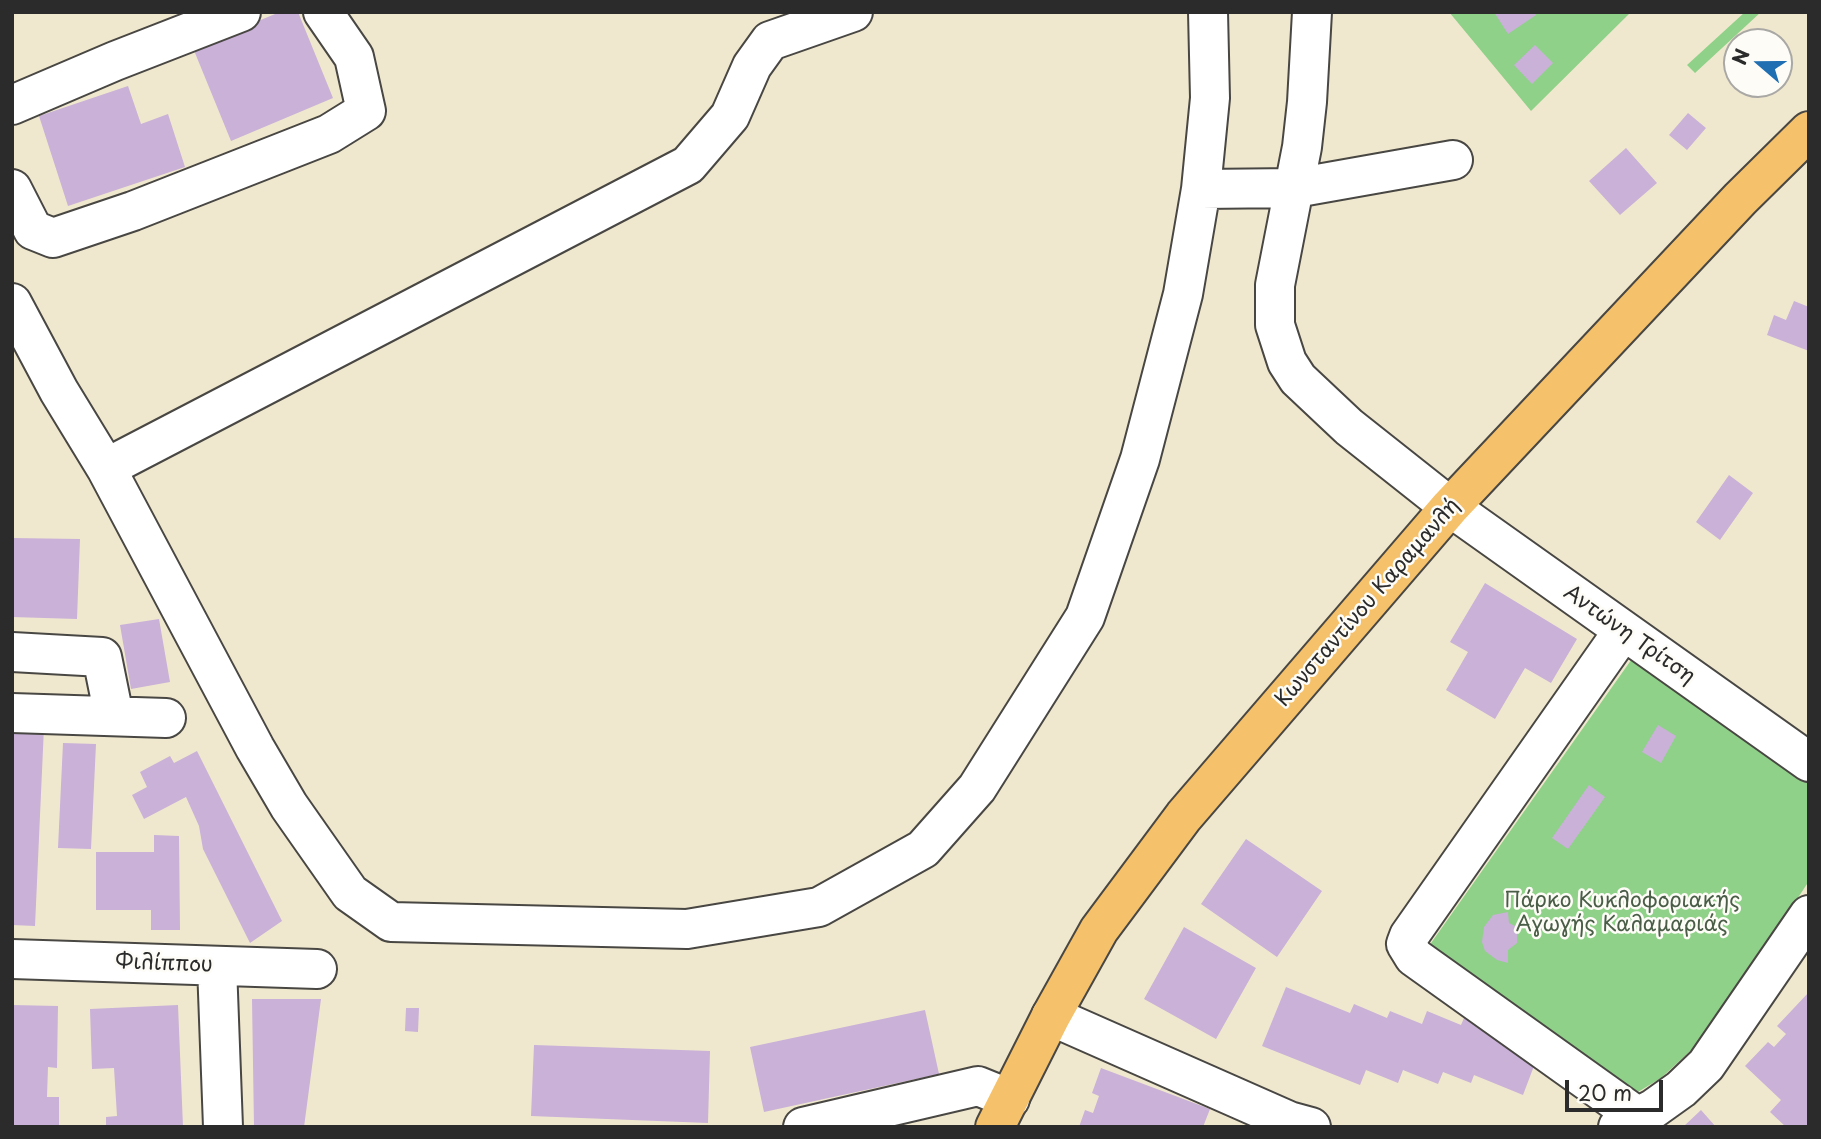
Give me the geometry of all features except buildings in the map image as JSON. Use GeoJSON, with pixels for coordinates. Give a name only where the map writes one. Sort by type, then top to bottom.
{"type":"FeatureCollection","features":[{"type":"Feature","properties":{"kind":"main road","name":"Κωνσταντίνου Καραμανλή"},"geometry":{"type":"LineString","coordinates":[[1002,1113],[1051,1016],[1099,930],[1161,844],[1450,507],[1740,199],[1809,131]]}},
{"type":"Feature","properties":{"kind":"street"},"geometry":{"type":"LineString","coordinates":[[12,105],[115,61],[242,12]]}},
{"type":"Feature","properties":{"kind":"street"},"geometry":{"type":"LineString","coordinates":[[12,188],[33,230],[52,239],[133,211],[329,134],[366,111],[354,57],[323,12]]}},
{"type":"Feature","properties":{"kind":"street"},"geometry":{"type":"LineString","coordinates":[[106,468],[688,165],[730,116],[752,66],[770,41],[853,12]]}},
{"type":"Feature","properties":{"kind":"street"},"geometry":{"type":"LineString","coordinates":[[12,303],[59,391],[106,468],[289,806],[350,893],[391,922],[688,929],[820,907],[923,849],[977,788],[1085,617],[1118,529],[1144,447],[1183,294],[1201,189],[1210,98],[1209,12]]}},
{"type":"Feature","properties":{"kind":"street","name":"Αντώνη Τρίτση"},"geometry":{"type":"LineString","coordinates":[[1312,12],[1307,102],[1295,188],[1280,253],[1274,296],[1275,325],[1287,362],[1305,387],[1349,427],[1450,507],[1809,762]]}},
{"type":"Feature","properties":{"kind":"street"},"geometry":{"type":"LineString","coordinates":[[1201,189],[1295,188],[1453,160]]}},
{"type":"Feature","properties":{"kind":"street"},"geometry":{"type":"LineString","coordinates":[[1623,631],[1409,936],[1406,944],[1414,957],[1628,1122],[1681,1089],[1706,1065],[1809,915]]}},
{"type":"Feature","properties":{"kind":"street"},"geometry":{"type":"LineString","coordinates":[[12,652],[102,657],[114,716]]}},
{"type":"Feature","properties":{"kind":"street"},"geometry":{"type":"LineString","coordinates":[[12,713],[166,718]]}},
{"type":"Feature","properties":{"kind":"street","name":"Φιλίππου"},"geometry":{"type":"LineString","coordinates":[[12,959],[317,969]]}},
{"type":"Feature","properties":{"kind":"street"},"geometry":{"type":"LineString","coordinates":[[217,966],[223,1127]]}},
{"type":"Feature","properties":{"kind":"street"},"geometry":{"type":"LineString","coordinates":[[1051,1016],[1289,1121],[1311,1127]]}},
{"type":"Feature","properties":{"kind":"street"},"geometry":{"type":"LineString","coordinates":[[803,1127],[978,1086],[1002,1113]]}},
{"type":"Feature","properties":{"kind":"green space"},"geometry":{"type":"Polygon","coordinates":[[[1449,12],[1631,12],[1531,111],[1449,12]]]}},
{"type":"Feature","properties":{"kind":"green space"},"geometry":{"type":"Polygon","coordinates":[[[1745,12],[1761,12],[1744,28],[1727,28],[1745,12]]]}},
{"type":"Feature","properties":{"kind":"green space"},"geometry":{"type":"Polygon","coordinates":[[[1723,32],[1723,47],[1695,73],[1687,65],[1723,32]]]}},
{"type":"Feature","properties":{"kind":"green space","name":"Πάρκο Κυκλοφοριακής Αγωγής Καλαμαριάς"},"geometry":{"type":"Polygon","coordinates":[[[1634,656],[1809,779],[1809,881],[1699,1043],[1661,1078],[1628,1098],[1424,953],[1634,656]]]}}]}
